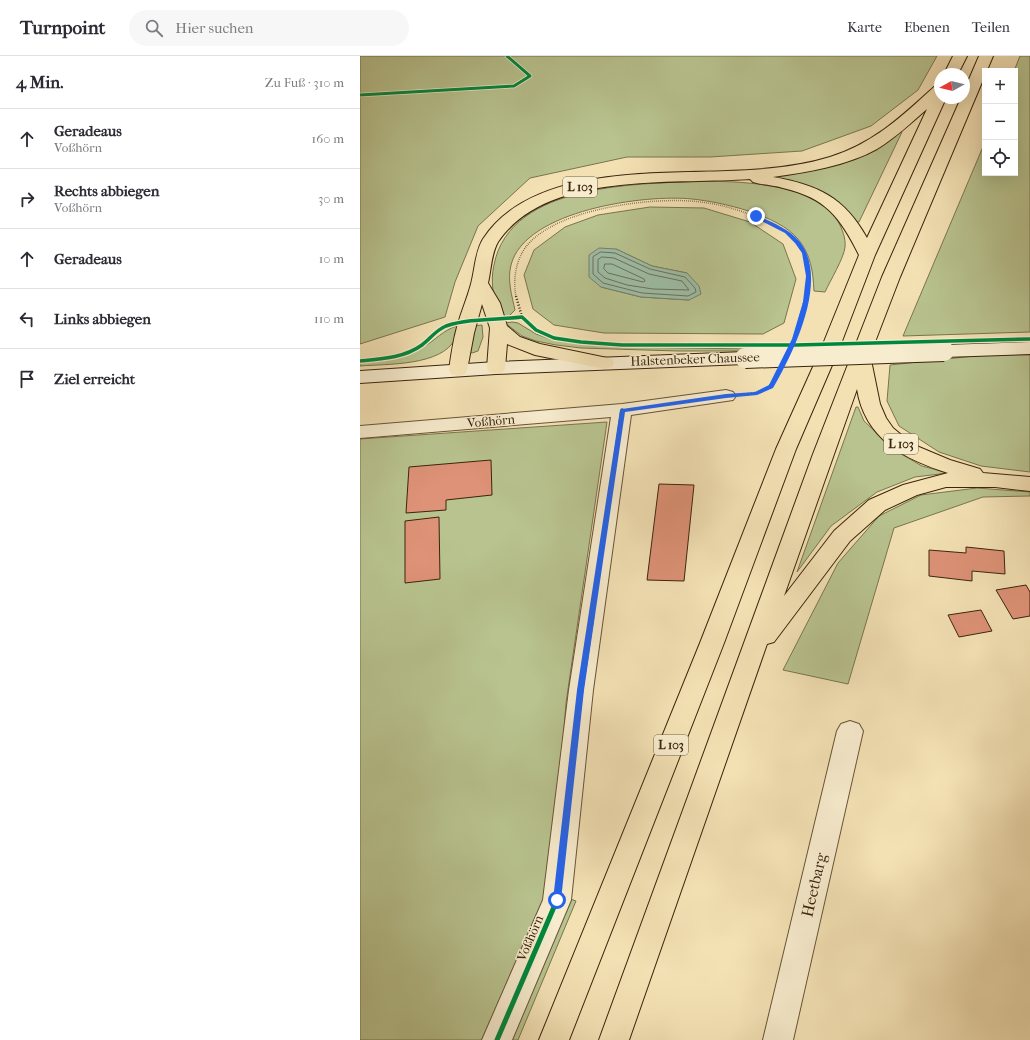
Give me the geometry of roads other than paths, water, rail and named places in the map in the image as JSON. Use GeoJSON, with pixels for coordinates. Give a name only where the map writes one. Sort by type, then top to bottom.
{"type":"FeatureCollection","features":[{"type":"Feature","properties":{"kind":"highway"},"geometry":{"type":"LineString","coordinates":[[954,68],[960,56]]}},
{"type":"Feature","properties":{"kind":"highway","name":"L 103"},"geometry":{"type":"LineString","coordinates":[[614,1040],[823,454],[862,356],[891,277],[986,56]]}},
{"type":"Feature","properties":{"kind":"highway","name":"L 103"},"geometry":{"type":"LineString","coordinates":[[458,370],[467,323],[480,284],[490,242],[501,226],[518,213],[538,201],[562,192],[592,184],[638,179],[730,176],[820,164],[861,151],[902,123],[934,94]]}},
{"type":"Feature","properties":{"kind":"highway","name":"L 103"},"geometry":{"type":"LineString","coordinates":[[554,1040],[706,657],[786,450],[830,349],[867,254],[936,104]]}},
{"type":"Feature","properties":{"kind":"highway","name":"L 103"},"geometry":{"type":"LineString","coordinates":[[730,176],[769,180],[805,190],[818,196],[838,209],[852,226],[867,254]]}},
{"type":"Feature","properties":{"kind":"highway"},"geometry":{"type":"LineString","coordinates":[[480,284],[491,303],[499,328],[496,368]]}},
{"type":"Feature","properties":{"kind":"highway"},"geometry":{"type":"LineString","coordinates":[[499,328],[514,341],[535,349],[605,363]]}},
{"type":"Feature","properties":{"kind":"highway","name":"L 103"},"geometry":{"type":"LineString","coordinates":[[862,356],[870,405],[886,431],[895,439],[922,456],[942,464],[995,480]]}},
{"type":"Feature","properties":{"kind":"highway","name":"L 103"},"geometry":{"type":"LineString","coordinates":[[753,653],[842,536],[877,505],[910,490],[946,480],[995,480],[1030,484]]}},
{"type":"Feature","properties":{"kind":"street","name":"Halstenbeker Chaussee"},"geometry":{"type":"LineString","coordinates":[[360,376],[605,363],[1030,348]]}},
{"type":"Feature","properties":{"kind":"street","name":"Voßhörn"},"geometry":{"type":"LineString","coordinates":[[360,432],[622,410],[726,396]]}},
{"type":"Feature","properties":{"kind":"street","name":"Voßhörn"},"geometry":{"type":"LineString","coordinates":[[497,1040],[557,900],[581,690],[622,410]]}},
{"type":"Feature","properties":{"kind":"street","name":"Heetbarg"},"geometry":{"type":"LineString","coordinates":[[778,1040],[850,731]]}},
{"type":"Feature","properties":{"kind":"water"},"geometry":{"type":"Polygon","coordinates":[[[599,248],[616,249],[652,266],[687,273],[699,286],[701,294],[689,300],[641,297],[601,287],[589,277],[589,255],[599,248]]]}}]}
